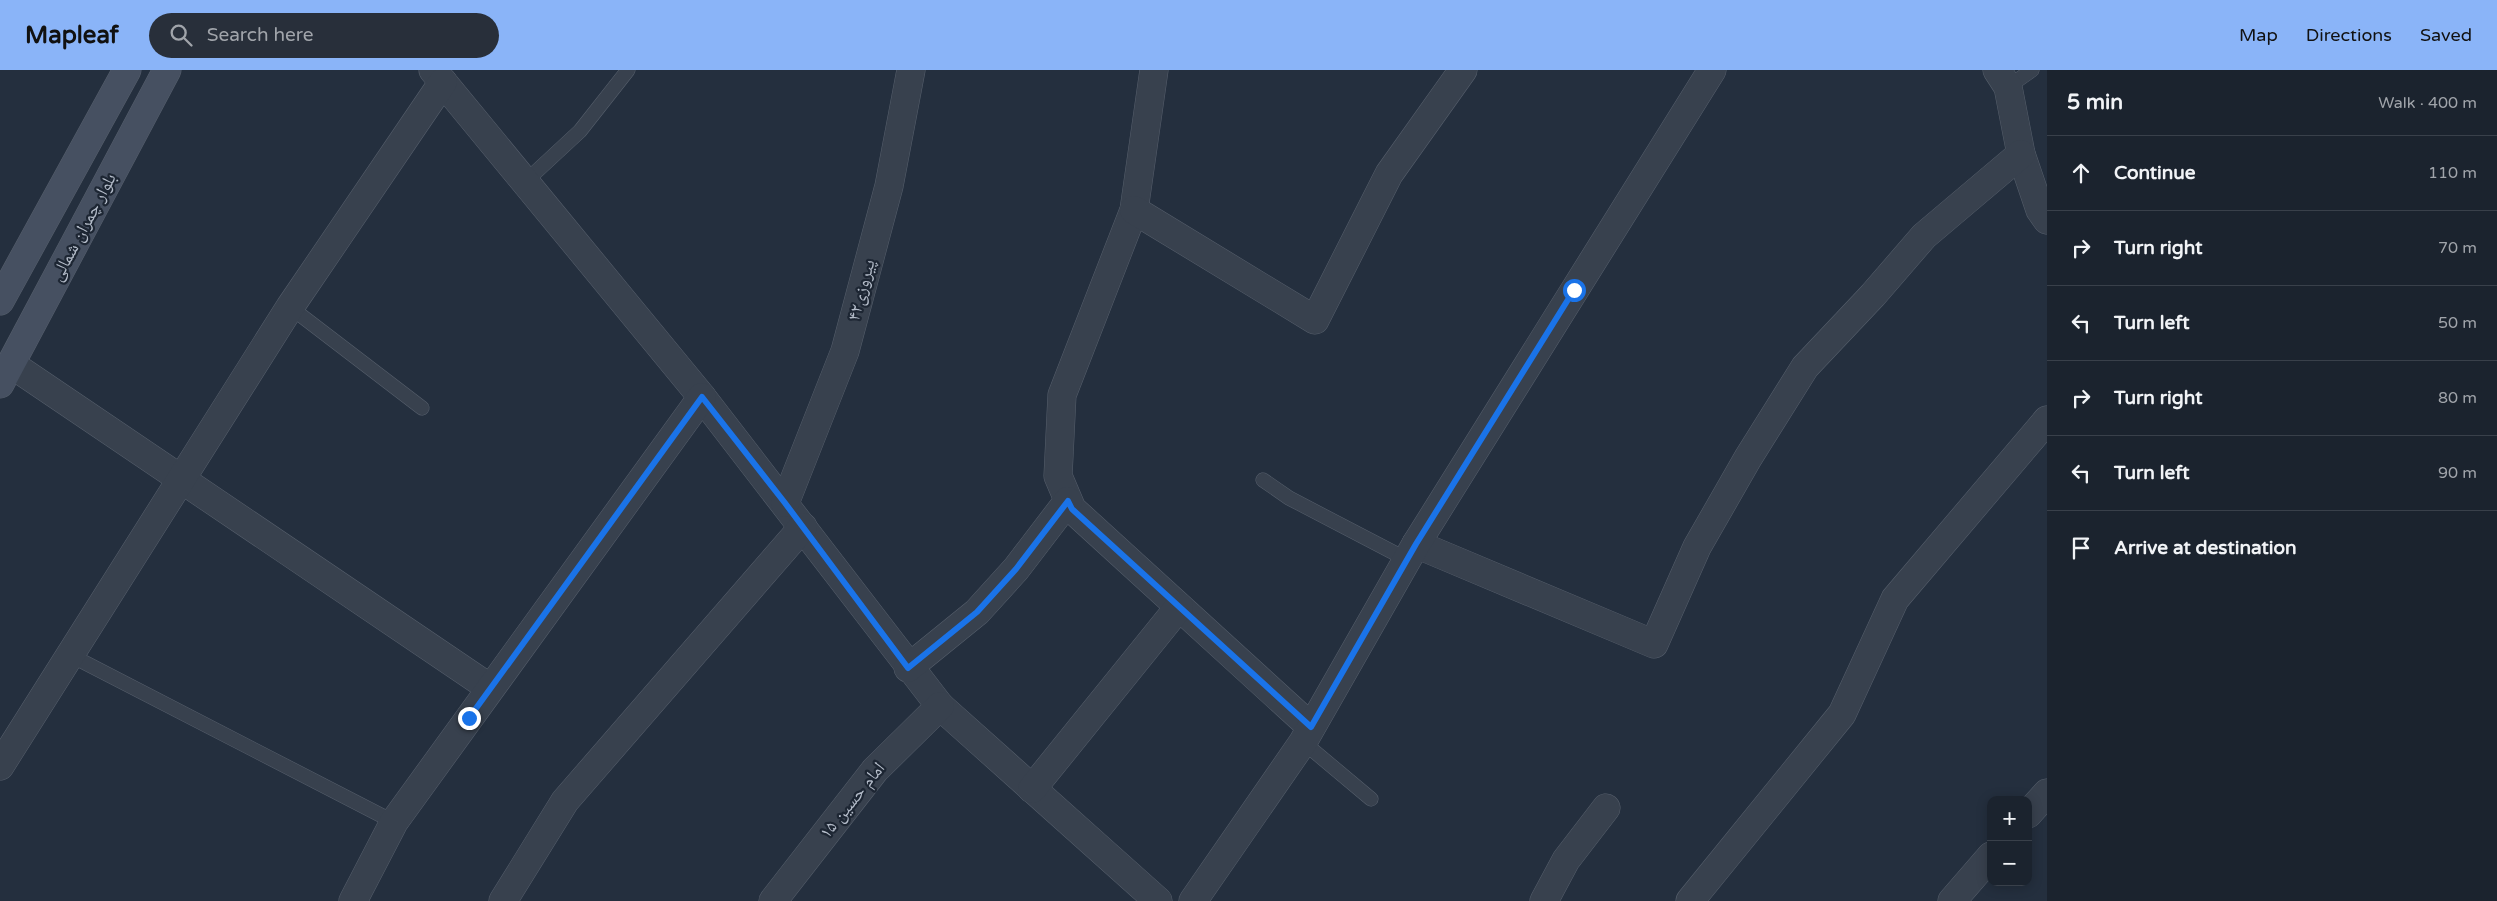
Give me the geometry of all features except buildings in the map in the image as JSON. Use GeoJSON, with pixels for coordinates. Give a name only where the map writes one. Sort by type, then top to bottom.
{"type":"FeatureCollection","features":[{"type":"Feature","properties":{"kind":"street","name":"بلوار چمران شمالی"},"geometry":{"type":"LineString","coordinates":[[0,301],[127,70]]}},
{"type":"Feature","properties":{"kind":"street","name":"بلوار چمران شمالی"},"geometry":{"type":"LineString","coordinates":[[5,374],[166,70]]}},
{"type":"Feature","properties":{"kind":"street","name":"پیروزی۴۲"},"geometry":{"type":"LineString","coordinates":[[785,503],[845,350],[889,186],[911,70]]}},
{"type":"Feature","properties":{"kind":"street"},"geometry":{"type":"LineString","coordinates":[[1154,70],[1134,210],[1062,395],[1058,476],[1072,509],[1179,607],[1307,734]]}},
{"type":"Feature","properties":{"kind":"street"},"geometry":{"type":"LineString","coordinates":[[1134,210],[1314,320],[1389,174],[1463,70]]}},
{"type":"Feature","properties":{"kind":"street"},"geometry":{"type":"LineString","coordinates":[[1193,901],[1307,734],[1411,551],[1712,70]]}},
{"type":"Feature","properties":{"kind":"street"},"geometry":{"type":"LineString","coordinates":[[0,766],[438,76],[702,397],[785,503],[908,668],[940,706],[1158,901]]}},
{"type":"Feature","properties":{"kind":"street"},"geometry":{"type":"LineString","coordinates":[[2002,78],[2021,154],[2040,210],[2047,220]]}},
{"type":"Feature","properties":{"kind":"street"},"geometry":{"type":"LineString","coordinates":[[1411,551],[1654,644],[1697,547],[1748,458],[1805,367],[1873,295],[1924,236],[2021,154]]}},
{"type":"Feature","properties":{"kind":"street"},"geometry":{"type":"LineString","coordinates":[[5,374],[181,479],[490,688]]}},
{"type":"Feature","properties":{"kind":"street"},"geometry":{"type":"LineString","coordinates":[[353,901],[394,822],[702,397]]}},
{"type":"Feature","properties":{"kind":"street"},"geometry":{"type":"LineString","coordinates":[[1690,901],[1842,714],[1895,599],[2047,420]]}},
{"type":"Feature","properties":{"kind":"street"},"geometry":{"type":"LineString","coordinates":[[908,668],[977,612],[1016,569],[1068,501]]}},
{"type":"Feature","properties":{"kind":"street"},"geometry":{"type":"LineString","coordinates":[[503,901],[565,801],[803,528]]}},
{"type":"Feature","properties":{"kind":"street"},"geometry":{"type":"LineString","coordinates":[[1032,789],[1179,607]]}},
{"type":"Feature","properties":{"kind":"street","name":"امام حسین ۱۵"},"geometry":{"type":"LineString","coordinates":[[773,901],[875,770],[940,706]]}},
{"type":"Feature","properties":{"kind":"street"},"geometry":{"type":"LineString","coordinates":[[2032,809],[2047,792]]}},
{"type":"Feature","properties":{"kind":"street"},"geometry":{"type":"LineString","coordinates":[[1544,901],[1566,860],[1606,808]]}},
{"type":"Feature","properties":{"kind":"street"},"geometry":{"type":"LineString","coordinates":[[1952,901],[1987,861]]}},
{"type":"Feature","properties":{"kind":"lane"},"geometry":{"type":"LineString","coordinates":[[525,182],[580,131],[628,70]]}},
{"type":"Feature","properties":{"kind":"lane"},"geometry":{"type":"LineString","coordinates":[[2002,78],[2032,70]]}},
{"type":"Feature","properties":{"kind":"lane"},"geometry":{"type":"LineString","coordinates":[[290,307],[422,408]]}},
{"type":"Feature","properties":{"kind":"lane"},"geometry":{"type":"LineString","coordinates":[[1263,480],[1289,498],[1411,551]]}},
{"type":"Feature","properties":{"kind":"lane"},"geometry":{"type":"LineString","coordinates":[[70,655],[394,822]]}},
{"type":"Feature","properties":{"kind":"lane"},"geometry":{"type":"LineString","coordinates":[[1307,734],[1371,799]]}},
{"type":"Feature","properties":{"kind":"route"},"geometry":{"type":"LineString","coordinates":[[469,718],[702,397],[785,503],[908,668],[934,650],[977,612],[1016,569],[1068,501],[1072,509],[1311,727],[1416,544],[1574,290]]}}]}
